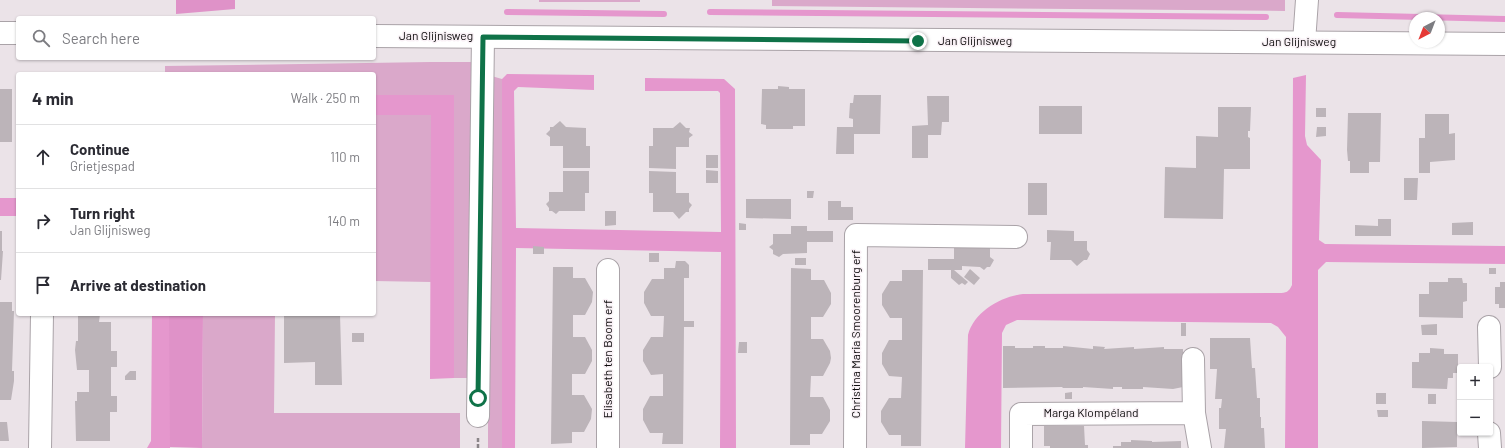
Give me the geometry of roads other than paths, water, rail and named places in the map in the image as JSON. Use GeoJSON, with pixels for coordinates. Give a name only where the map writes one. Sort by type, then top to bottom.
{"type":"FeatureCollection","features":[{"type":"Feature","properties":{"kind":"street"},"geometry":{"type":"LineString","coordinates":[[1304,42],[1307,0]]}},
{"type":"Feature","properties":{"kind":"street"},"geometry":{"type":"LineString","coordinates":[[0,33],[16,33]]}},
{"type":"Feature","properties":{"kind":"street","name":"Jan Glijnisweg"},"geometry":{"type":"LineString","coordinates":[[376,36],[1505,44]]}},
{"type":"Feature","properties":{"kind":"street"},"geometry":{"type":"LineString","coordinates":[[478,416],[483,37]]}},
{"type":"Feature","properties":{"kind":"street","name":"Christina Maria Smoorenburg erf"},"geometry":{"type":"LineString","coordinates":[[855,448],[856,235],[1016,237]]}},
{"type":"Feature","properties":{"kind":"street","name":"Elisabeth ten Boom erf"},"geometry":{"type":"LineString","coordinates":[[608,270],[608,448]]}},
{"type":"Feature","properties":{"kind":"street"},"geometry":{"type":"LineString","coordinates":[[40,448],[42,316]]}},
{"type":"Feature","properties":{"kind":"street"},"geometry":{"type":"LineString","coordinates":[[1489,328],[1490,364]]}},
{"type":"Feature","properties":{"kind":"street"},"geometry":{"type":"LineString","coordinates":[[1193,359],[1194,413],[1200,448]]}},
{"type":"Feature","properties":{"kind":"street","name":"Marga Klompéland"},"geometry":{"type":"LineString","coordinates":[[1021,448],[1021,414],[1194,413]]}},
{"type":"Feature","properties":{"kind":"street"},"geometry":{"type":"LineString","coordinates":[[1489,436],[1490,448]]}},
{"type":"Feature","properties":{"kind":"waterway"},"geometry":{"type":"LineString","coordinates":[[507,12],[664,14]]}},
{"type":"Feature","properties":{"kind":"waterway"},"geometry":{"type":"LineString","coordinates":[[710,12],[1266,17]]}},
{"type":"Feature","properties":{"kind":"waterway"},"geometry":{"type":"LineString","coordinates":[[1337,15],[1505,19]]}}]}
